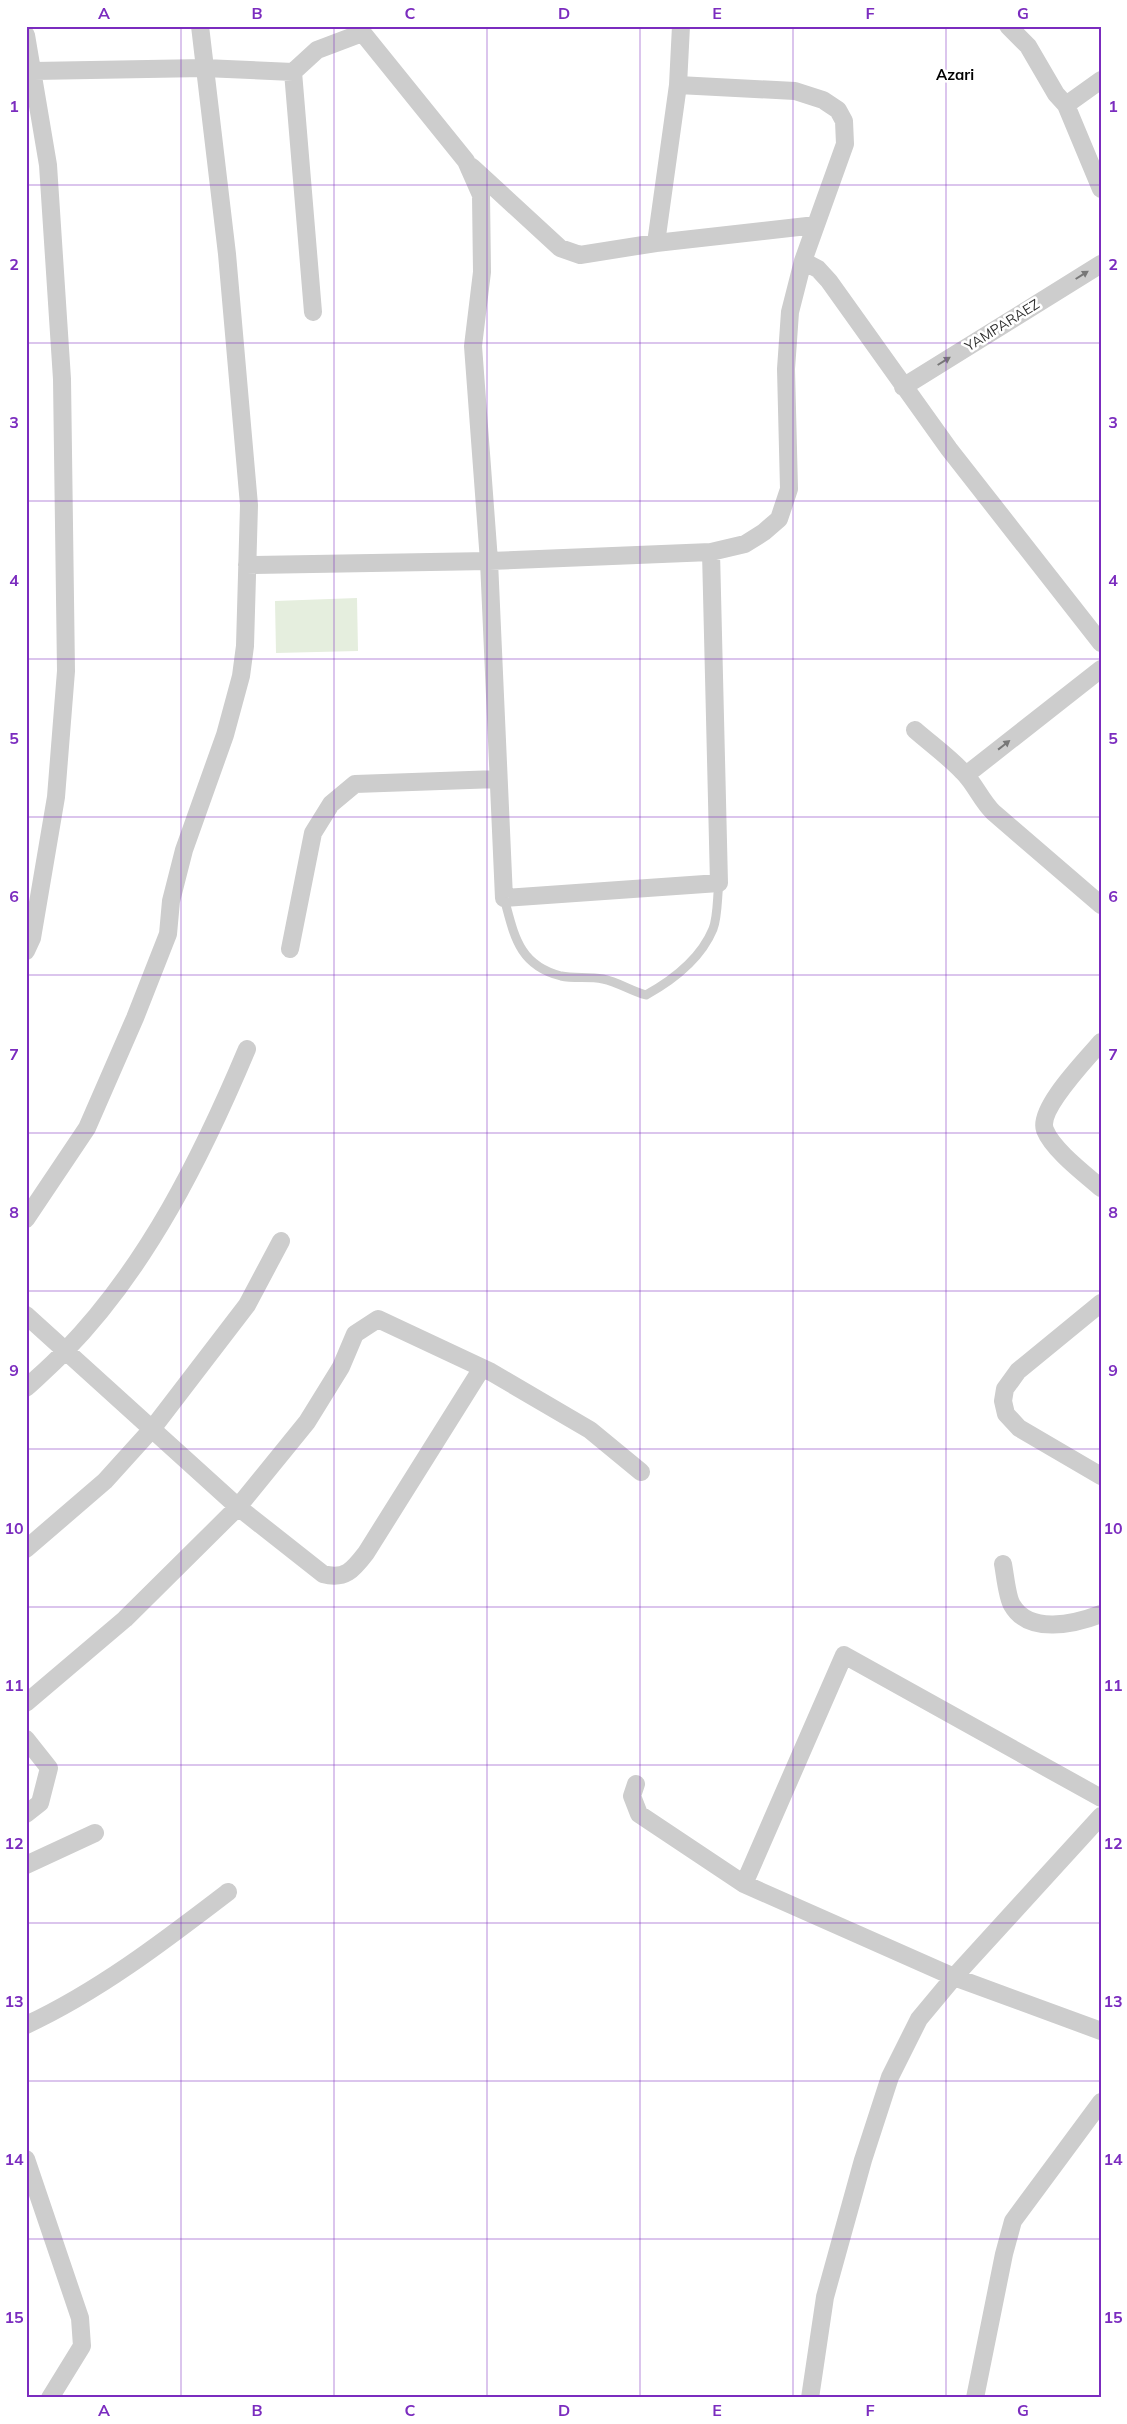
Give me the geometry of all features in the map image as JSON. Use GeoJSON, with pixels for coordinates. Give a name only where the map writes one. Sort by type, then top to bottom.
{"type":"FeatureCollection","features":[{"type":"Feature","properties":{"kind":"street"},"geometry":{"type":"LineString","coordinates":[[26,1219],[87,1128],[135,1018],[168,934],[171,901],[184,850],[225,734],[241,676],[245,646],[249,505],[227,254],[200,26]]}},
{"type":"Feature","properties":{"kind":"street"},"geometry":{"type":"LineString","coordinates":[[656,243],[678,85],[681,26]]}},
{"type":"Feature","properties":{"kind":"street"},"geometry":{"type":"LineString","coordinates":[[1008,26],[1028,46],[1056,94],[1066,105],[1101,189]]}},
{"type":"Feature","properties":{"kind":"street"},"geometry":{"type":"LineString","coordinates":[[34,71],[204,68],[293,72],[317,50],[359,30],[466,161],[560,248],[580,255],[656,243],[816,225]]}},
{"type":"Feature","properties":{"kind":"street"},"geometry":{"type":"LineString","coordinates":[[26,35],[34,71],[48,165],[62,379],[66,671],[56,797],[32,938],[26,951]]}},
{"type":"Feature","properties":{"kind":"street"},"geometry":{"type":"LineString","coordinates":[[293,72],[313,312]]}},
{"type":"Feature","properties":{"kind":"street"},"geometry":{"type":"LineString","coordinates":[[1066,105],[1101,80]]}},
{"type":"Feature","properties":{"kind":"street"},"geometry":{"type":"LineString","coordinates":[[247,565],[489,561],[711,552],[745,544],[764,532],[779,519],[789,489],[786,369],[790,312],[803,261],[845,144],[844,121],[838,110],[823,100],[795,91],[678,85]]}},
{"type":"Feature","properties":{"kind":"street"},"geometry":{"type":"LineString","coordinates":[[466,161],[481,195],[482,272],[473,346],[489,561],[504,898],[719,883],[711,552]]}},
{"type":"Feature","properties":{"kind":"street"},"geometry":{"type":"LineString","coordinates":[[803,261],[818,269],[830,281],[903,386],[1101,643]]}},
{"type":"Feature","properties":{"kind":"street","name":"YAMPARAEZ"},"geometry":{"type":"LineString","coordinates":[[903,386],[1101,264]]}},
{"type":"Feature","properties":{"kind":"street"},"geometry":{"type":"LineString","coordinates":[[966,775],[1101,670]]}},
{"type":"Feature","properties":{"kind":"street"},"geometry":{"type":"LineString","coordinates":[[915,730],[966,775],[981,800],[993,812],[1101,904]]}},
{"type":"Feature","properties":{"kind":"street"},"geometry":{"type":"LineString","coordinates":[[290,949],[313,833],[331,804],[355,784],[498,779]]}},
{"type":"Feature","properties":{"kind":"street"},"geometry":{"type":"LineString","coordinates":[[1101,1042],[1050,1104],[1044,1117],[1045,1130],[1053,1143],[1101,1188]]}},
{"type":"Feature","properties":{"kind":"street"},"geometry":{"type":"LineString","coordinates":[[26,1388],[66,1351],[112,1296],[162,1223],[218,1119],[247,1049]]}},
{"type":"Feature","properties":{"kind":"street"},"geometry":{"type":"LineString","coordinates":[[26,1549],[105,1481],[152,1429],[247,1305],[281,1241]]}},
{"type":"Feature","properties":{"kind":"street"},"geometry":{"type":"LineString","coordinates":[[1101,1303],[1018,1371],[1005,1389],[1003,1401],[1006,1414],[1019,1428],[1101,1476]]}},
{"type":"Feature","properties":{"kind":"street"},"geometry":{"type":"LineString","coordinates":[[26,1315],[238,1507],[323,1574],[335,1578],[352,1570],[366,1553],[482,1368]]}},
{"type":"Feature","properties":{"kind":"street"},"geometry":{"type":"LineString","coordinates":[[26,1703],[125,1619],[238,1507],[307,1422],[341,1367],[355,1334],[378,1319],[482,1368],[590,1430],[641,1472]]}},
{"type":"Feature","properties":{"kind":"street"},"geometry":{"type":"LineString","coordinates":[[1003,1564],[1012,1605],[1026,1619],[1049,1626],[1101,1614]]}},
{"type":"Feature","properties":{"kind":"street"},"geometry":{"type":"LineString","coordinates":[[744,1884],[844,1655],[1101,1798]]}},
{"type":"Feature","properties":{"kind":"street"},"geometry":{"type":"LineString","coordinates":[[26,1739],[50,1768],[40,1802],[26,1814]]}},
{"type":"Feature","properties":{"kind":"street"},"geometry":{"type":"LineString","coordinates":[[636,1784],[632,1796],[639,1814],[744,1884],[954,1977],[1101,2031]]}},
{"type":"Feature","properties":{"kind":"street"},"geometry":{"type":"LineString","coordinates":[[810,2398],[824,2297],[863,2160],[890,2077],[920,2019],[954,1977],[1101,1816]]}},
{"type":"Feature","properties":{"kind":"street"},"geometry":{"type":"LineString","coordinates":[[26,1865],[95,1833]]}},
{"type":"Feature","properties":{"kind":"street"},"geometry":{"type":"LineString","coordinates":[[26,2025],[91,1990],[169,1937],[228,1892]]}},
{"type":"Feature","properties":{"kind":"street"},"geometry":{"type":"LineString","coordinates":[[975,2398],[1004,2254],[1014,2220],[1101,2102]]}},
{"type":"Feature","properties":{"kind":"street"},"geometry":{"type":"LineString","coordinates":[[26,2159],[80,2318],[82,2346],[50,2398]]}},
{"type":"Feature","properties":{"kind":"lane"},"geometry":{"type":"LineString","coordinates":[[504,898],[516,943],[534,965],[562,976],[604,979],[630,991],[646,994],[665,984],[699,953],[713,928],[719,883]]}},
{"type":"Feature","properties":{"kind":"green space"},"geometry":{"type":"Polygon","coordinates":[[[357,598],[358,651],[276,653],[275,601],[357,598]]]}},
{"type":"Feature","properties":{"kind":"district","name":"Azari"},"geometry":{"type":"Point","coordinates":[955,75]}}]}
